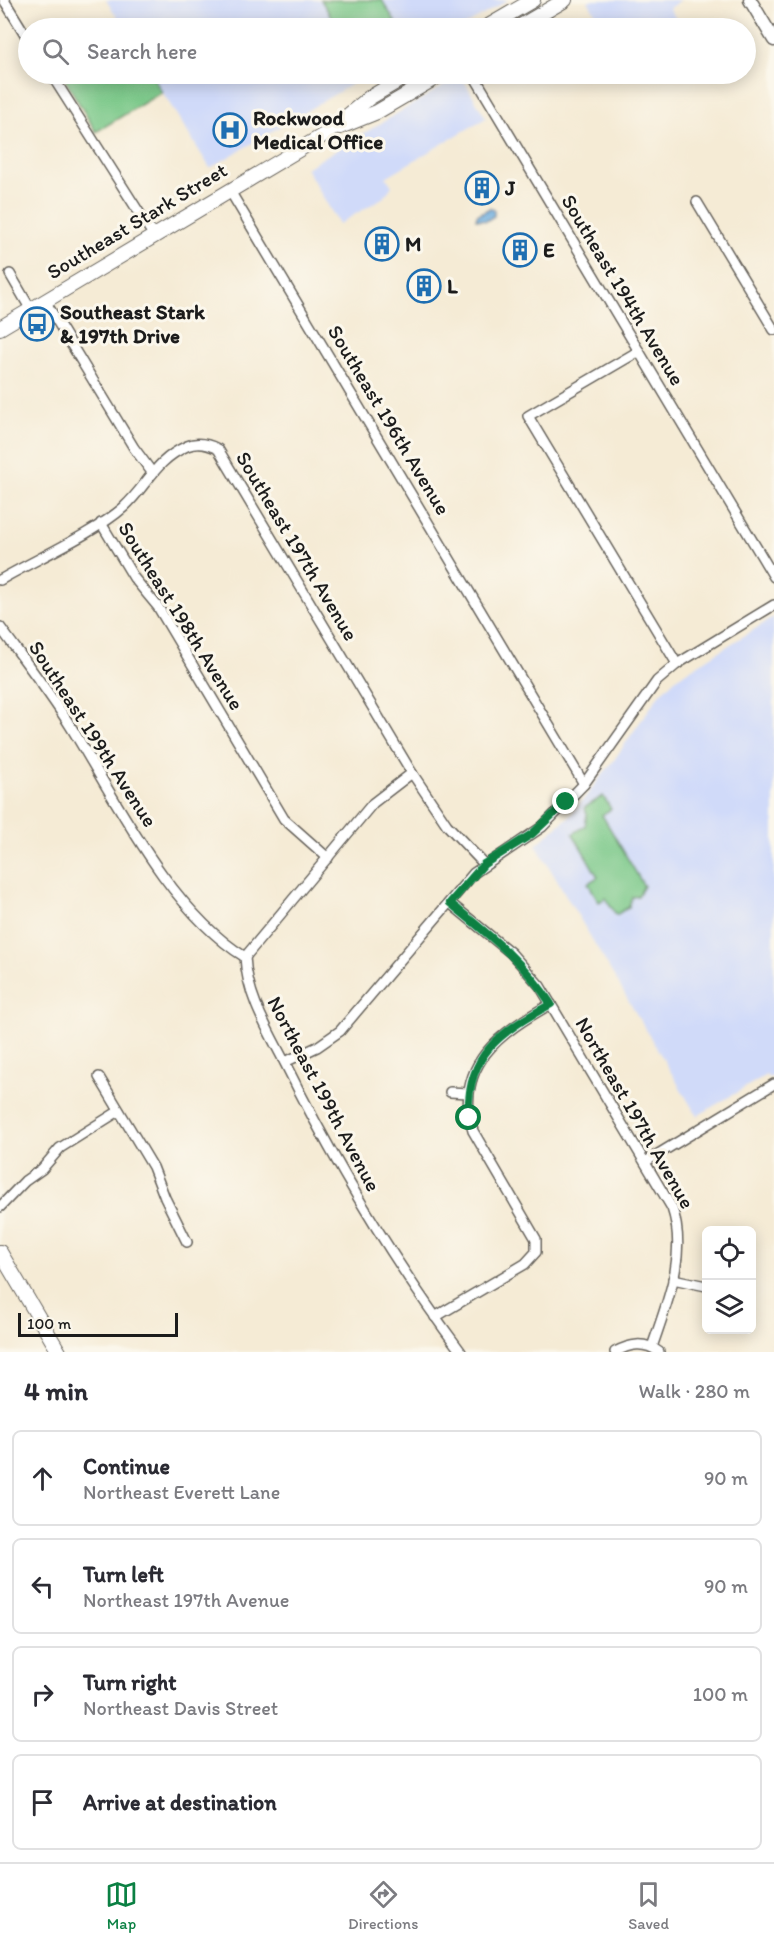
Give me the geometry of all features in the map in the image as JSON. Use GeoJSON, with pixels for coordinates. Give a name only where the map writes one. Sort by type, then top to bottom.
{"type":"FeatureCollection","features":[{"type":"Feature","properties":{"kind":"main road"},"geometry":{"type":"LineString","coordinates":[[502,18],[533,0]]}},
{"type":"Feature","properties":{"kind":"main road"},"geometry":{"type":"LineString","coordinates":[[535,18],[565,0]]}},
{"type":"Feature","properties":{"kind":"main road","name":"Southeast Stark Street"},"geometry":{"type":"LineString","coordinates":[[0,328],[327,132],[369,98],[393,84]]}},
{"type":"Feature","properties":{"kind":"main road","name":"Southeast Stark Street"},"geometry":{"type":"LineString","coordinates":[[327,132],[377,112],[425,84]]}},
{"type":"Feature","properties":{"kind":"main road"},"geometry":{"type":"LineString","coordinates":[[0,1252],[59,1352]]}},
{"type":"Feature","properties":{"kind":"street"},"geometry":{"type":"LineString","coordinates":[[4,0],[18,23]]}},
{"type":"Feature","properties":{"kind":"street"},"geometry":{"type":"LineString","coordinates":[[750,0],[774,39]]}},
{"type":"Feature","properties":{"kind":"street"},"geometry":{"type":"LineString","coordinates":[[57,84],[154,236]]}},
{"type":"Feature","properties":{"kind":"street","name":"Southeast 194th Avenue"},"geometry":{"type":"LineString","coordinates":[[479,84],[774,577]]}},
{"type":"Feature","properties":{"kind":"street","name":"Southeast 196th Avenue"},"geometry":{"type":"LineString","coordinates":[[230,191],[584,784]]}},
{"type":"Feature","properties":{"kind":"street"},"geometry":{"type":"LineString","coordinates":[[697,202],[774,330]]}},
{"type":"Feature","properties":{"kind":"street"},"geometry":{"type":"LineString","coordinates":[[10,274],[30,309]]}},
{"type":"Feature","properties":{"kind":"street"},"geometry":{"type":"LineString","coordinates":[[45,301],[134,448],[152,471]]}},
{"type":"Feature","properties":{"kind":"street"},"geometry":{"type":"LineString","coordinates":[[639,351],[528,416],[677,664]]}},
{"type":"Feature","properties":{"kind":"street","name":"Southeast 197th Avenue"},"geometry":{"type":"LineString","coordinates":[[0,580],[101,523],[124,507],[152,471],[192,444],[201,443],[218,449],[412,773]]}},
{"type":"Feature","properties":{"kind":"street","name":"Southeast 198th Avenue"},"geometry":{"type":"LineString","coordinates":[[101,523],[134,578],[158,607],[284,819],[328,858]]}},
{"type":"Feature","properties":{"kind":"street"},"geometry":{"type":"LineString","coordinates":[[285,1062],[317,1047],[340,1031],[484,864],[542,827],[584,784],[657,681],[677,664],[774,605]]}},
{"type":"Feature","properties":{"kind":"street","name":"Southeast 199th Avenue"},"geometry":{"type":"LineString","coordinates":[[0,627],[63,715],[155,862],[190,913],[215,936],[245,957]]}},
{"type":"Feature","properties":{"kind":"street"},"geometry":{"type":"LineString","coordinates":[[245,957],[373,803],[412,773],[447,825],[484,864]]}},
{"type":"Feature","properties":{"kind":"street","name":"Northeast 197th Avenue"},"geometry":{"type":"LineString","coordinates":[[450,903],[512,953],[527,969],[551,1004],[672,1208],[679,1237],[673,1279],[656,1349]]}},
{"type":"Feature","properties":{"kind":"street","name":"Northeast 199th Avenue"},"geometry":{"type":"LineString","coordinates":[[245,957],[251,996],[309,1112],[368,1215],[435,1317],[461,1352]]}},
{"type":"Feature","properties":{"kind":"street"},"geometry":{"type":"LineString","coordinates":[[435,1317],[525,1264],[532,1258],[537,1245],[536,1239],[473,1131],[468,1093],[483,1055],[492,1045],[521,1021],[551,1004]]}},
{"type":"Feature","properties":{"kind":"street"},"geometry":{"type":"LineString","coordinates":[[99,1077],[153,1167],[165,1198],[187,1242]]}},
{"type":"Feature","properties":{"kind":"street"},"geometry":{"type":"LineString","coordinates":[[645,1162],[774,1084]]}},
{"type":"Feature","properties":{"kind":"street"},"geometry":{"type":"LineString","coordinates":[[450,1092],[468,1093]]}},
{"type":"Feature","properties":{"kind":"street"},"geometry":{"type":"LineString","coordinates":[[0,1207],[25,1181],[42,1169],[60,1148],[119,1111]]}},
{"type":"Feature","properties":{"kind":"street"},"geometry":{"type":"LineString","coordinates":[[673,1279],[702,1285]]}},
{"type":"Feature","properties":{"kind":"street"},"geometry":{"type":"LineString","coordinates":[[615,1352],[627,1346],[640,1344],[656,1349]]}},
{"type":"Feature","properties":{"kind":"shaded area"},"geometry":{"type":"Polygon","coordinates":[[[106,0],[321,0],[332,18],[118,18],[106,0]]]}},
{"type":"Feature","properties":{"kind":"shaded area"},"geometry":{"type":"Polygon","coordinates":[[[382,0],[508,0],[478,18],[393,18],[382,0]]]}},
{"type":"Feature","properties":{"kind":"shaded area"},"geometry":{"type":"Polygon","coordinates":[[[681,0],[669,8],[676,18],[598,18],[588,1],[681,0]]]}},
{"type":"Feature","properties":{"kind":"shaded area","name":"Rockwood Medical Office"},"geometry":{"type":"Polygon","coordinates":[[[157,84],[352,84],[210,168],[157,84]]]}},
{"type":"Feature","properties":{"kind":"shaded area"},"geometry":{"type":"Polygon","coordinates":[[[447,84],[466,84],[486,118],[386,177],[392,186],[384,197],[339,224],[306,168],[447,84]]]}},
{"type":"Feature","properties":{"kind":"shaded area"},"geometry":{"type":"Polygon","coordinates":[[[774,617],[774,1075],[769,1078],[766,1075],[697,1116],[536,845],[572,814],[614,760],[658,696],[675,679],[774,617]]]}},
{"type":"Feature","properties":{"kind":"green space"},"geometry":{"type":"Polygon","coordinates":[[[321,0],[382,0],[393,18],[332,18],[321,0]]]}},
{"type":"Feature","properties":{"kind":"green space"},"geometry":{"type":"Polygon","coordinates":[[[67,84],[157,84],[162,92],[96,132],[67,84]]]}},
{"type":"Feature","properties":{"kind":"green space"},"geometry":{"type":"Polygon","coordinates":[[[603,796],[611,809],[602,815],[644,886],[638,896],[632,897],[629,907],[616,915],[606,898],[599,902],[588,883],[598,877],[573,834],[585,826],[587,813],[584,808],[603,796]]]}},
{"type":"Feature","properties":{"kind":"water"},"geometry":{"type":"Polygon","coordinates":[[[490,208],[494,210],[494,216],[486,221],[476,219],[477,215],[490,208]]]}},
{"type":"Feature","properties":{"kind":"place","name":"Rockwood Medical Office"},"geometry":{"type":"Point","coordinates":[230,130]}},
{"type":"Feature","properties":{"kind":"place","name":"J"},"geometry":{"type":"Point","coordinates":[482,188]}},
{"type":"Feature","properties":{"kind":"place","name":"M"},"geometry":{"type":"Point","coordinates":[382,244]}},
{"type":"Feature","properties":{"kind":"place","name":"E"},"geometry":{"type":"Point","coordinates":[520,250]}},
{"type":"Feature","properties":{"kind":"place","name":"L"},"geometry":{"type":"Point","coordinates":[424,286]}},
{"type":"Feature","properties":{"kind":"place","name":"Southeast Stark & 197th Drive"},"geometry":{"type":"Point","coordinates":[37,324]}},
{"type":"Feature","properties":{"kind":"route"},"geometry":{"type":"LineString","coordinates":[[469,1118],[470,1083],[483,1055],[504,1033],[551,1004],[540,986],[512,953],[450,903],[484,864],[542,827],[566,802]]}}]}
